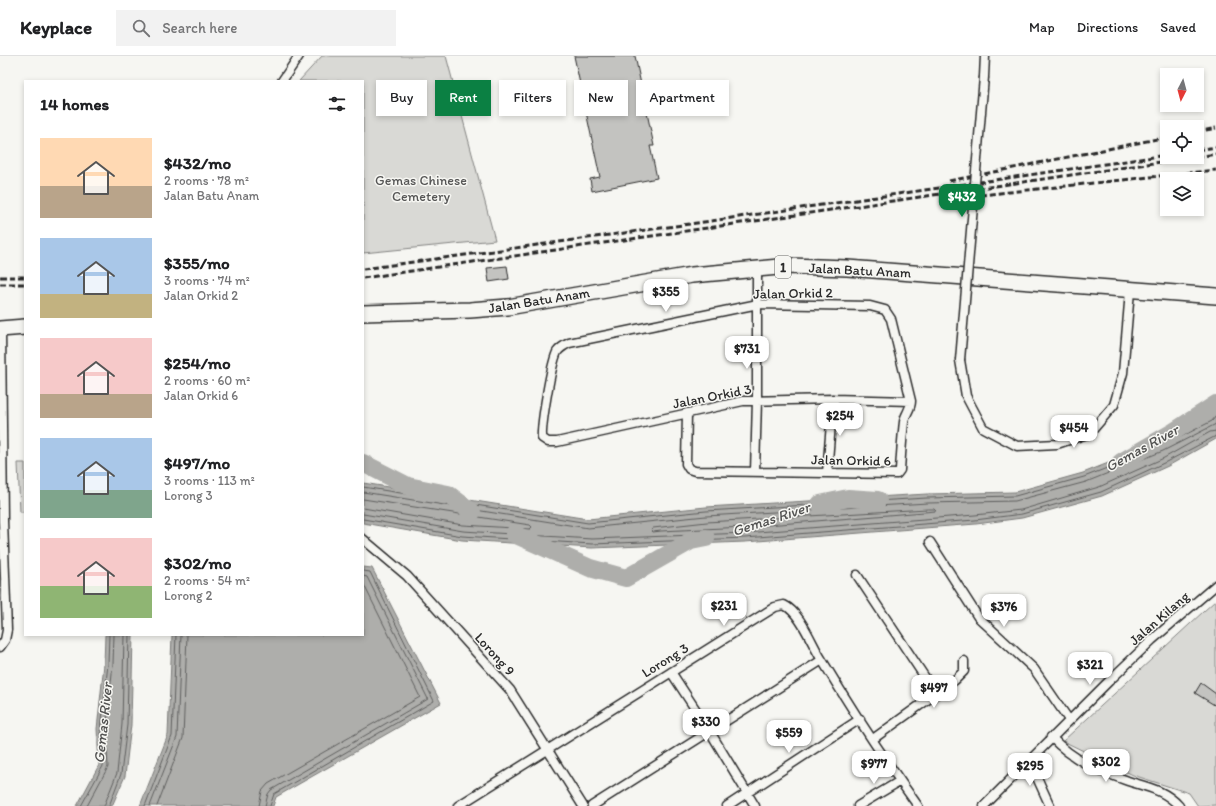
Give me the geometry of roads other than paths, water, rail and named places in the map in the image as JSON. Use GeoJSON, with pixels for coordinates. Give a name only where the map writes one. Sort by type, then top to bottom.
{"type":"FeatureCollection","features":[{"type":"Feature","properties":{"kind":"highway","name":"Jalan Batu Anam"},"geometry":{"type":"LineString","coordinates":[[364,313],[470,310],[508,307],[692,275],[790,266],[847,268],[1210,296]]}},
{"type":"Feature","properties":{"kind":"highway"},"geometry":{"type":"LineString","coordinates":[[0,329],[24,327]]}},
{"type":"Feature","properties":{"kind":"street"},"geometry":{"type":"LineString","coordinates":[[283,80],[300,56]]}},
{"type":"Feature","properties":{"kind":"street"},"geometry":{"type":"LineString","coordinates":[[985,56],[960,360],[966,396],[983,428],[1017,446],[1056,444],[1090,433],[1114,405],[1123,373],[1130,291]]}},
{"type":"Feature","properties":{"kind":"street"},"geometry":{"type":"LineString","coordinates":[[755,472],[758,304],[757,269]]}},
{"type":"Feature","properties":{"kind":"street","name":"Jalan Orkid 2"},"geometry":{"type":"LineString","coordinates":[[544,440],[542,435],[555,359],[557,352],[563,346],[569,343],[758,304],[870,306],[885,310],[891,319],[911,401]]}},
{"type":"Feature","properties":{"kind":"street"},"geometry":{"type":"LineString","coordinates":[[0,329],[2,522],[8,630],[5,640],[0,647]]}},
{"type":"Feature","properties":{"kind":"street"},"geometry":{"type":"LineString","coordinates":[[827,473],[833,399]]}},
{"type":"Feature","properties":{"kind":"street","name":"Jalan Orkid 3"},"geometry":{"type":"LineString","coordinates":[[544,440],[557,442],[743,401],[833,399],[911,401]]}},
{"type":"Feature","properties":{"kind":"street","name":"Jalan Orkid 6"},"geometry":{"type":"LineString","coordinates":[[688,413],[685,457],[689,469],[701,472],[898,474],[900,470],[904,421],[906,412],[911,406],[911,401]]}},
{"type":"Feature","properties":{"kind":"street","name":"Lorong 9"},"geometry":{"type":"LineString","coordinates":[[364,540],[407,576],[510,690],[548,748],[583,806]]}},
{"type":"Feature","properties":{"kind":"street"},"geometry":{"type":"LineString","coordinates":[[930,542],[978,617],[1034,668],[1069,720]]}},
{"type":"Feature","properties":{"kind":"street"},"geometry":{"type":"LineString","coordinates":[[857,575],[936,694]]}},
{"type":"Feature","properties":{"kind":"street","name":"Jalan Kilang"},"geometry":{"type":"LineString","coordinates":[[984,806],[1051,737],[1152,640],[1216,585]]}},
{"type":"Feature","properties":{"kind":"street","name":"Lorong 3"},"geometry":{"type":"LineString","coordinates":[[458,806],[548,748],[780,605],[789,607],[795,614],[822,660],[900,781],[918,806]]}},
{"type":"Feature","properties":{"kind":"street"},"geometry":{"type":"LineString","coordinates":[[592,806],[709,730],[822,660]]}},
{"type":"Feature","properties":{"kind":"street"},"geometry":{"type":"LineString","coordinates":[[873,738],[936,694],[961,674],[964,671],[964,661]]}},
{"type":"Feature","properties":{"kind":"street"},"geometry":{"type":"LineString","coordinates":[[671,672],[709,730],[755,806]]}},
{"type":"Feature","properties":{"kind":"street"},"geometry":{"type":"LineString","coordinates":[[728,806],[860,719]]}},
{"type":"Feature","properties":{"kind":"street"},"geometry":{"type":"LineString","coordinates":[[1051,737],[1066,752],[1079,760],[1128,781],[1170,796],[1179,806]]}},
{"type":"Feature","properties":{"kind":"street"},"geometry":{"type":"LineString","coordinates":[[1029,760],[1050,806]]}},
{"type":"Feature","properties":{"kind":"street"},"geometry":{"type":"LineString","coordinates":[[858,806],[900,781]]}},
{"type":"Feature","properties":{"kind":"water"},"geometry":{"type":"Polygon","coordinates":[[[1216,409],[1216,439],[1168,466],[1102,496],[1022,518],[976,524],[745,542],[592,548],[462,540],[364,523],[364,483],[588,519],[706,507],[927,494],[1015,492],[1083,473],[1159,443],[1210,417],[1216,409]]]}},
{"type":"Feature","properties":{"kind":"water"},"geometry":{"type":"Polygon","coordinates":[[[364,567],[372,568],[441,703],[276,797],[273,806],[140,806],[168,735],[172,636],[364,636],[364,567]]]}},
{"type":"Feature","properties":{"kind":"water"},"geometry":{"type":"Polygon","coordinates":[[[105,636],[133,636],[131,725],[125,776],[112,806],[77,806],[99,765],[97,729],[104,664],[105,636]]]}},
{"type":"Feature","properties":{"kind":"waterway","name":"Gemas River"},"geometry":{"type":"LineString","coordinates":[[1121,462],[1173,432],[1216,404]]}},
{"type":"Feature","properties":{"kind":"waterway","name":"Gemas River"},"geometry":{"type":"LineString","coordinates":[[364,464],[408,486],[448,494],[472,512]]}},
{"type":"Feature","properties":{"kind":"waterway","name":"Gemas River"},"geometry":{"type":"LineString","coordinates":[[820,504],[848,498],[878,500]]}},
{"type":"Feature","properties":{"kind":"waterway","name":"Gemas River"},"geometry":{"type":"LineString","coordinates":[[514,534],[590,568],[626,578],[691,541],[706,538]]}},
{"type":"Feature","properties":{"kind":"railway"},"geometry":{"type":"LineString","coordinates":[[1204,131],[1216,128]]}},
{"type":"Feature","properties":{"kind":"railway"},"geometry":{"type":"LineString","coordinates":[[949,181],[1160,138]]}},
{"type":"Feature","properties":{"kind":"railway"},"geometry":{"type":"LineString","coordinates":[[1204,149],[1216,147]]}},
{"type":"Feature","properties":{"kind":"railway"},"geometry":{"type":"LineString","coordinates":[[1204,156],[1216,154]]}},
{"type":"Feature","properties":{"kind":"railway"},"geometry":{"type":"LineString","coordinates":[[364,269],[697,223],[1160,156]]}},
{"type":"Feature","properties":{"kind":"railway"},"geometry":{"type":"LineString","coordinates":[[364,278],[1160,162]]}},
{"type":"Feature","properties":{"kind":"railway"},"geometry":{"type":"LineString","coordinates":[[953,198],[1216,170]]}},
{"type":"Feature","properties":{"kind":"railway"},"geometry":{"type":"LineString","coordinates":[[0,277],[24,277]]}},
{"type":"Feature","properties":{"kind":"railway"},"geometry":{"type":"LineString","coordinates":[[0,284],[24,284]]}},
{"type":"Feature","properties":{"kind":"park label","name":"Gemas Chinese Cemetery"},"geometry":{"type":"Point","coordinates":[421,188]}}]}
